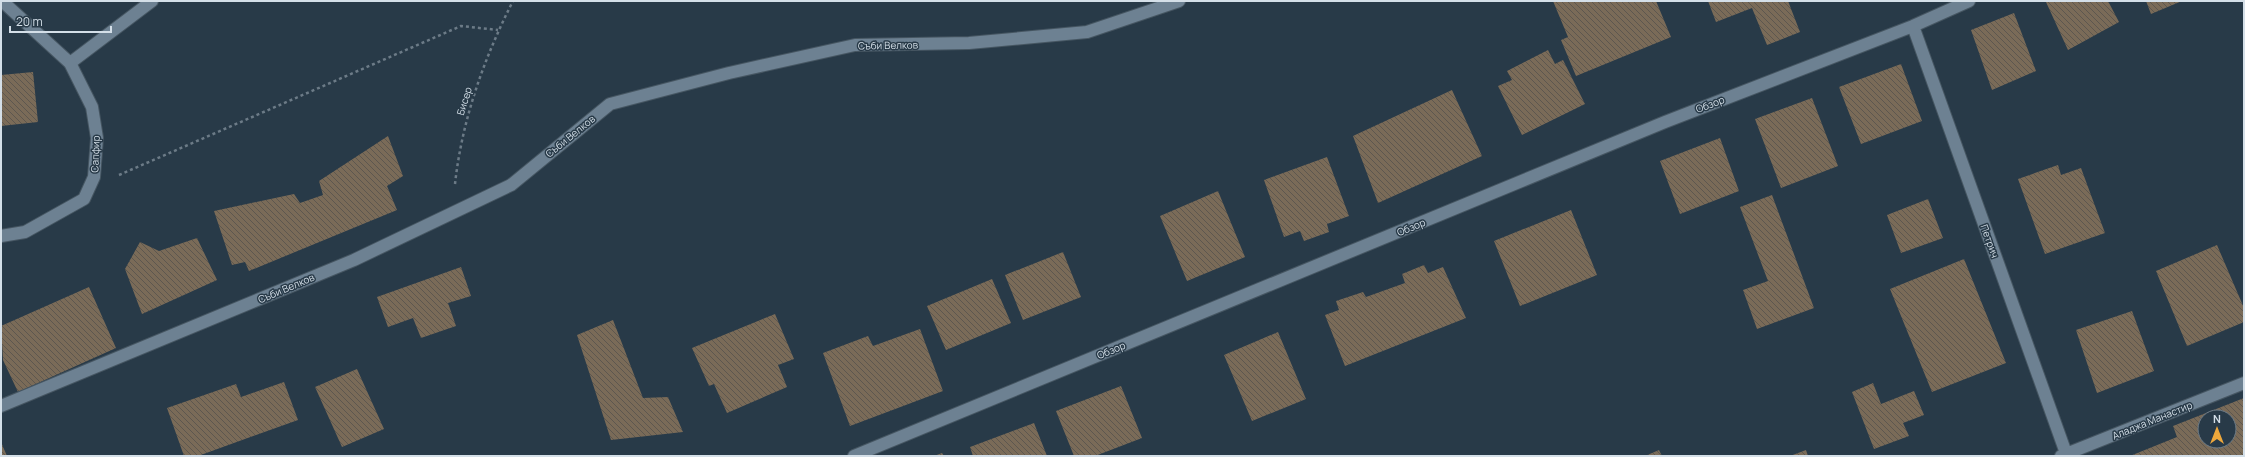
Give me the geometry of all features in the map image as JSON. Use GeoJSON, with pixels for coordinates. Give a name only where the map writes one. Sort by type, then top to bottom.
{"type":"FeatureCollection","features":[{"type":"Feature","properties":{"kind":"street","name":"Сапфир"},"geometry":{"type":"LineString","coordinates":[[1,236],[25,232],[84,199],[94,177],[98,138],[92,107],[70,63],[2,1]]}},
{"type":"Feature","properties":{"kind":"street"},"geometry":{"type":"LineString","coordinates":[[70,63],[152,1]]}},
{"type":"Feature","properties":{"kind":"street","name":"Съби Велков"},"geometry":{"type":"LineString","coordinates":[[1,406],[354,260],[511,185],[610,104],[729,73],[855,45],[969,43],[1087,32],[1179,1]]}},
{"type":"Feature","properties":{"kind":"street","name":"Обзор"},"geometry":{"type":"LineString","coordinates":[[854,456],[1665,122],[1912,26],[1969,1]]}},
{"type":"Feature","properties":{"kind":"street","name":"Петрич"},"geometry":{"type":"LineString","coordinates":[[1912,26],[2065,455]]}},
{"type":"Feature","properties":{"kind":"street","name":"Аладжа Манастир"},"geometry":{"type":"LineString","coordinates":[[2065,455],[2244,383]]}},
{"type":"Feature","properties":{"kind":"path","name":"Бисер"},"geometry":{"type":"LineString","coordinates":[[452,212],[458,161],[475,91],[498,30],[513,1]]}},
{"type":"Feature","properties":{"kind":"path"},"geometry":{"type":"LineString","coordinates":[[94,177],[120,175],[461,26],[498,30]]}},
{"type":"Feature","properties":{"kind":"building"},"geometry":{"type":"Polygon","coordinates":[[[1553,1],[1656,1],[1671,37],[1576,76],[1561,40],[1568,37],[1553,1]]]}},
{"type":"Feature","properties":{"kind":"building"},"geometry":{"type":"Polygon","coordinates":[[[1708,1],[1788,1],[1800,32],[1767,45],[1752,8],[1716,22],[1708,1]]]}},
{"type":"Feature","properties":{"kind":"building"},"geometry":{"type":"Polygon","coordinates":[[[2108,1],[2119,22],[2068,50],[2046,2],[2108,1]]]}},
{"type":"Feature","properties":{"kind":"building"},"geometry":{"type":"Polygon","coordinates":[[[2146,1],[2182,1],[2151,14],[2146,1]]]}},
{"type":"Feature","properties":{"kind":"building"},"geometry":{"type":"Polygon","coordinates":[[[2014,13],[2036,71],[1992,90],[1971,30],[2014,13]]]}},
{"type":"Feature","properties":{"kind":"building"},"geometry":{"type":"Polygon","coordinates":[[[1548,50],[1555,64],[1563,60],[1585,104],[1522,135],[1498,86],[1512,80],[1507,71],[1548,50]]]}},
{"type":"Feature","properties":{"kind":"building"},"geometry":{"type":"Polygon","coordinates":[[[1901,64],[1922,121],[1861,144],[1839,87],[1901,64]]]}},
{"type":"Feature","properties":{"kind":"building"},"geometry":{"type":"Polygon","coordinates":[[[33,72],[38,122],[1,126],[1,75],[33,72]]]}},
{"type":"Feature","properties":{"kind":"building"},"geometry":{"type":"Polygon","coordinates":[[[1452,90],[1482,156],[1378,203],[1353,136],[1452,90]]]}},
{"type":"Feature","properties":{"kind":"building"},"geometry":{"type":"Polygon","coordinates":[[[1812,98],[1838,166],[1781,188],[1755,119],[1812,98]]]}},
{"type":"Feature","properties":{"kind":"building"},"geometry":{"type":"Polygon","coordinates":[[[388,136],[403,176],[387,186],[397,210],[249,271],[245,262],[232,265],[214,211],[294,194],[300,203],[323,195],[319,181],[388,136]]]}},
{"type":"Feature","properties":{"kind":"building"},"geometry":{"type":"Polygon","coordinates":[[[1720,138],[1739,191],[1680,214],[1660,161],[1720,138]]]}},
{"type":"Feature","properties":{"kind":"building"},"geometry":{"type":"Polygon","coordinates":[[[1327,157],[1349,216],[1327,224],[1329,232],[1304,241],[1300,231],[1284,237],[1264,180],[1327,157]]]}},
{"type":"Feature","properties":{"kind":"building"},"geometry":{"type":"Polygon","coordinates":[[[2058,165],[2061,175],[2081,168],[2105,233],[2045,254],[2018,179],[2058,165]]]}},
{"type":"Feature","properties":{"kind":"building"},"geometry":{"type":"Polygon","coordinates":[[[1218,191],[1245,257],[1187,281],[1160,216],[1218,191]]]}},
{"type":"Feature","properties":{"kind":"building"},"geometry":{"type":"Polygon","coordinates":[[[1772,195],[1814,308],[1757,329],[1743,290],[1768,281],[1740,207],[1772,195]]]}},
{"type":"Feature","properties":{"kind":"building"},"geometry":{"type":"Polygon","coordinates":[[[1928,199],[1943,238],[1901,253],[1887,215],[1928,199]]]}},
{"type":"Feature","properties":{"kind":"building"},"geometry":{"type":"Polygon","coordinates":[[[1571,210],[1597,275],[1520,306],[1494,241],[1571,210]]]}},
{"type":"Feature","properties":{"kind":"building"},"geometry":{"type":"Polygon","coordinates":[[[197,238],[217,280],[142,314],[125,269],[140,242],[159,251],[197,238]]]}},
{"type":"Feature","properties":{"kind":"building"},"geometry":{"type":"Polygon","coordinates":[[[2217,245],[2244,308],[2244,322],[2187,346],[2156,271],[2217,245]]]}},
{"type":"Feature","properties":{"kind":"building"},"geometry":{"type":"Polygon","coordinates":[[[1063,252],[1081,297],[1023,320],[1005,275],[1063,252]]]}},
{"type":"Feature","properties":{"kind":"building"},"geometry":{"type":"Polygon","coordinates":[[[1964,259],[2006,363],[1932,392],[1890,289],[1964,259]]]}},
{"type":"Feature","properties":{"kind":"building"},"geometry":{"type":"Polygon","coordinates":[[[1424,265],[1428,273],[1443,267],[1466,318],[1345,366],[1325,315],[1339,310],[1336,301],[1363,292],[1366,297],[1405,283],[1402,274],[1424,265]]]}},
{"type":"Feature","properties":{"kind":"building"},"geometry":{"type":"Polygon","coordinates":[[[461,267],[471,296],[448,303],[456,326],[421,338],[413,318],[388,327],[377,297],[461,267]]]}},
{"type":"Feature","properties":{"kind":"building"},"geometry":{"type":"Polygon","coordinates":[[[992,279],[1011,323],[946,350],[927,306],[992,279]]]}},
{"type":"Feature","properties":{"kind":"building"},"geometry":{"type":"Polygon","coordinates":[[[89,287],[116,348],[18,392],[3,360],[1,326],[89,287]]]}},
{"type":"Feature","properties":{"kind":"building"},"geometry":{"type":"Polygon","coordinates":[[[2132,311],[2154,371],[2097,393],[2076,330],[2132,311]]]}},
{"type":"Feature","properties":{"kind":"building"},"geometry":{"type":"Polygon","coordinates":[[[775,314],[794,359],[778,365],[787,387],[727,413],[714,384],[709,386],[692,348],[775,314]]]}},
{"type":"Feature","properties":{"kind":"building"},"geometry":{"type":"Polygon","coordinates":[[[613,320],[643,398],[668,397],[683,432],[611,440],[577,335],[613,320]]]}},
{"type":"Feature","properties":{"kind":"building"},"geometry":{"type":"Polygon","coordinates":[[[920,329],[943,391],[850,426],[823,353],[868,336],[873,346],[920,329]]]}},
{"type":"Feature","properties":{"kind":"building"},"geometry":{"type":"Polygon","coordinates":[[[1278,332],[1306,399],[1252,421],[1224,355],[1278,332]]]}},
{"type":"Feature","properties":{"kind":"building"},"geometry":{"type":"Polygon","coordinates":[[[357,369],[384,429],[342,447],[315,387],[357,369]]]}},
{"type":"Feature","properties":{"kind":"building"},"geometry":{"type":"Polygon","coordinates":[[[284,382],[298,420],[198,456],[184,456],[167,408],[236,384],[241,397],[284,382]]]}},
{"type":"Feature","properties":{"kind":"building"},"geometry":{"type":"Polygon","coordinates":[[[1873,383],[1881,404],[1914,391],[1924,415],[1903,423],[1909,436],[1874,449],[1852,392],[1873,383]]]}},
{"type":"Feature","properties":{"kind":"building"},"geometry":{"type":"Polygon","coordinates":[[[1121,386],[1142,438],[1095,456],[1074,456],[1056,411],[1121,386]]]}},
{"type":"Feature","properties":{"kind":"building"},"geometry":{"type":"Polygon","coordinates":[[[2244,398],[2244,456],[2130,456],[2177,437],[2173,426],[2197,417],[2197,449],[2237,449],[2237,409],[2216,409],[2244,398]]]}},
{"type":"Feature","properties":{"kind":"building"},"geometry":{"type":"Polygon","coordinates":[[[1034,423],[1047,456],[973,456],[970,447],[1034,423]]]}},
{"type":"Feature","properties":{"kind":"building"},"geometry":{"type":"Polygon","coordinates":[[[1,442],[7,456],[1,456],[1,442]]]}},
{"type":"Feature","properties":{"kind":"building"},"geometry":{"type":"Polygon","coordinates":[[[1659,450],[1662,456],[1645,456],[1659,450]]]}},
{"type":"Feature","properties":{"kind":"building"},"geometry":{"type":"Polygon","coordinates":[[[1806,450],[1808,456],[1790,456],[1806,450]]]}},
{"type":"Feature","properties":{"kind":"building"},"geometry":{"type":"Polygon","coordinates":[[[942,453],[944,456],[934,456],[942,453]]]}}]}
